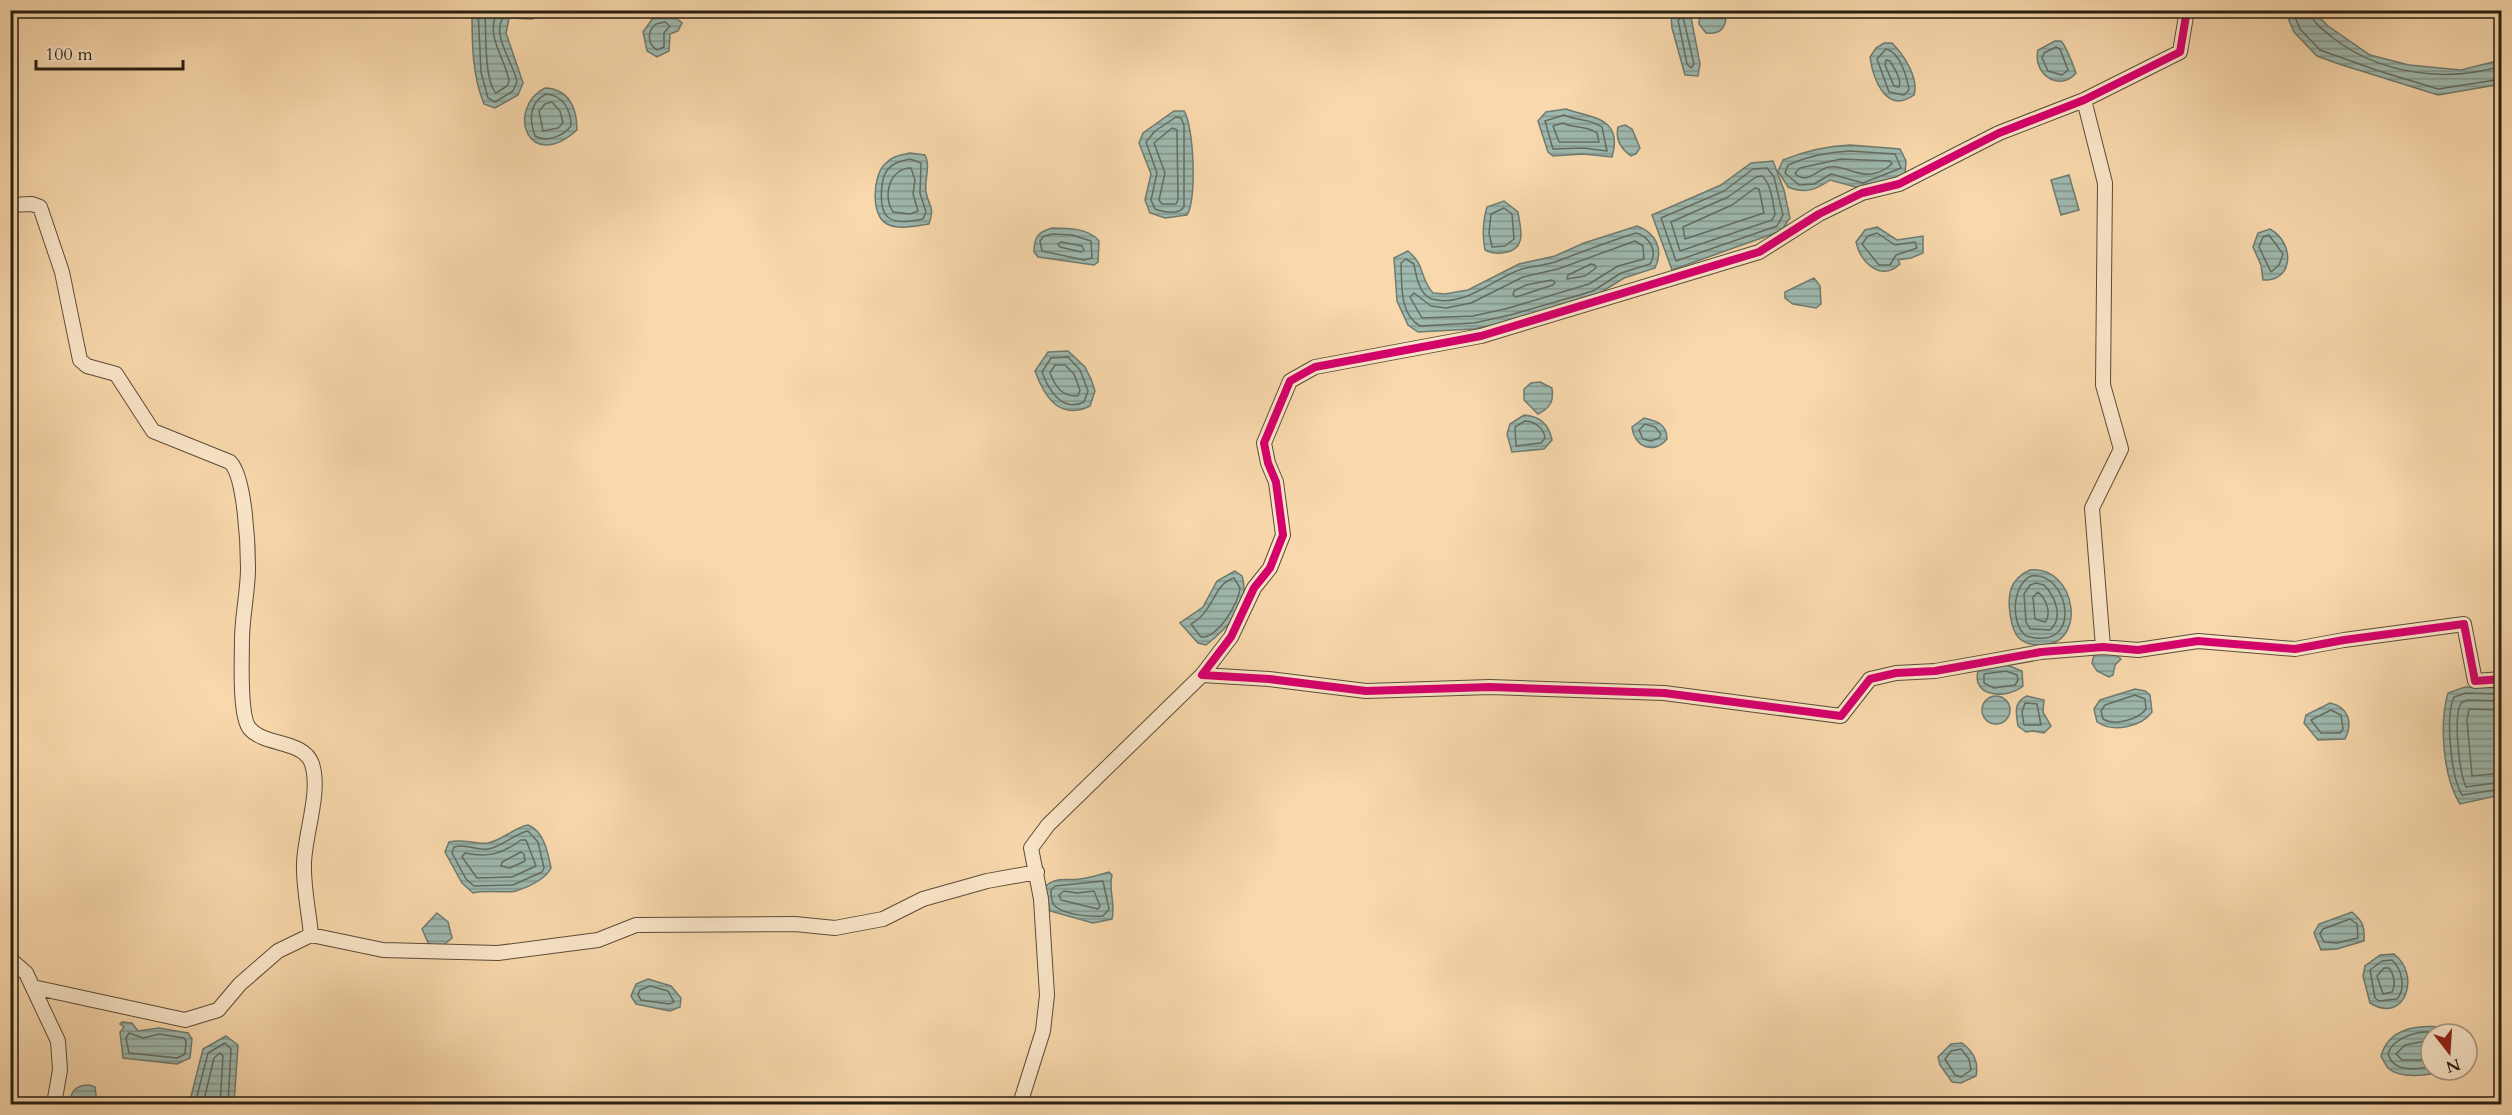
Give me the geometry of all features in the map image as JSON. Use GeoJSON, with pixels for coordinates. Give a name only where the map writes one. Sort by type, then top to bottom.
{"type":"FeatureCollection","features":[{"type":"Feature","properties":{"kind":"street"},"geometry":{"type":"LineString","coordinates":[[1020,1104],[1043,1031],[1047,996],[1037,872],[1031,848],[1048,825],[1202,675],[1231,637],[1254,588],[1270,568],[1283,535],[1276,482],[1268,463],[1264,443],[1290,381],[1316,367],[1481,336],[1759,252],[1819,214],[1862,193],[1899,184],[1999,133],[2084,100],[2180,52],[2187,10]]}},
{"type":"Feature","properties":{"kind":"street"},"geometry":{"type":"LineString","coordinates":[[2084,100],[2104,183],[2103,385],[2121,449],[2092,508],[2103,647]]}},
{"type":"Feature","properties":{"kind":"street"},"geometry":{"type":"LineString","coordinates":[[10,205],[32,204],[40,207],[62,272],[80,360],[87,366],[116,374],[153,431],[230,462],[236,468],[242,493],[248,568],[242,639],[244,716],[250,729],[260,736],[302,752],[309,756],[312,764],[314,775],[311,819],[304,863],[312,935]]}},
{"type":"Feature","properties":{"kind":"street"},"geometry":{"type":"LineString","coordinates":[[1202,675],[1269,679],[1366,690],[1490,687],[1664,693],[1841,717],[1870,679],[1896,672],[1935,671],[2041,652],[2103,647],[2138,650],[2198,641],[2295,649],[2464,624],[2475,681],[2502,679]]}},
{"type":"Feature","properties":{"kind":"street"},"geometry":{"type":"LineString","coordinates":[[33,987],[185,1020],[218,1010],[240,984],[278,951],[312,935],[382,950],[498,953],[598,940],[645,925],[795,924],[835,928],[883,919],[923,899],[987,881],[1037,872]]}},
{"type":"Feature","properties":{"kind":"street"},"geometry":{"type":"LineString","coordinates":[[10,959],[26,973],[58,1041],[60,1070],[54,1104]]}},
{"type":"Feature","properties":{"kind":"water"},"geometry":{"type":"Polygon","coordinates":[[[472,11],[545,11],[532,19],[509,18],[506,33],[523,83],[518,95],[495,108],[484,104],[477,82],[472,11]]]}},
{"type":"Feature","properties":{"kind":"water"},"geometry":{"type":"Polygon","coordinates":[[[1688,11],[1691,17],[1700,64],[1698,76],[1685,75],[1672,28],[1671,16],[1688,11]]]}},
{"type":"Feature","properties":{"kind":"water"},"geometry":{"type":"Polygon","coordinates":[[[1700,11],[1725,11],[1725,25],[1720,31],[1706,33],[1699,24],[1700,11]]]}},
{"type":"Feature","properties":{"kind":"water"},"geometry":{"type":"Polygon","coordinates":[[[2285,11],[2313,11],[2328,26],[2370,55],[2409,65],[2461,70],[2501,60],[2501,84],[2438,95],[2339,64],[2317,56],[2294,32],[2285,11]]]}},
{"type":"Feature","properties":{"kind":"water"},"geometry":{"type":"Polygon","coordinates":[[[664,16],[677,19],[682,23],[678,31],[670,34],[669,51],[657,57],[647,51],[643,32],[653,18],[664,16]]]}},
{"type":"Feature","properties":{"kind":"water"},"geometry":{"type":"Polygon","coordinates":[[[2055,41],[2061,41],[2063,44],[2076,73],[2062,81],[2048,78],[2039,66],[2037,58],[2038,50],[2055,41]]]}},
{"type":"Feature","properties":{"kind":"water"},"geometry":{"type":"Polygon","coordinates":[[[1884,43],[1892,43],[1897,48],[1912,74],[1914,95],[1904,100],[1896,101],[1889,98],[1874,75],[1870,57],[1876,48],[1884,43]]]}},
{"type":"Feature","properties":{"kind":"water"},"geometry":{"type":"Polygon","coordinates":[[[545,88],[560,92],[570,101],[575,114],[577,130],[560,142],[546,145],[535,142],[528,133],[525,122],[526,110],[533,98],[545,88]]]}},
{"type":"Feature","properties":{"kind":"water"},"geometry":{"type":"Polygon","coordinates":[[[1566,109],[1594,117],[1609,126],[1613,133],[1612,157],[1583,154],[1553,156],[1548,152],[1538,121],[1546,112],[1566,109]]]}},
{"type":"Feature","properties":{"kind":"water"},"geometry":{"type":"Polygon","coordinates":[[[1174,111],[1184,111],[1190,132],[1193,163],[1192,195],[1187,215],[1165,218],[1150,213],[1145,200],[1151,174],[1139,143],[1143,133],[1174,111]]]}},
{"type":"Feature","properties":{"kind":"water"},"geometry":{"type":"Polygon","coordinates":[[[1625,125],[1632,129],[1640,148],[1636,154],[1631,156],[1624,150],[1617,136],[1618,127],[1625,125]]]}},
{"type":"Feature","properties":{"kind":"water"},"geometry":{"type":"Polygon","coordinates":[[[1850,145],[1900,149],[1906,161],[1905,175],[1863,189],[1830,180],[1815,188],[1805,190],[1788,187],[1778,171],[1783,160],[1791,157],[1824,148],[1850,145]]]}},
{"type":"Feature","properties":{"kind":"water"},"geometry":{"type":"Polygon","coordinates":[[[910,153],[925,155],[927,159],[926,188],[931,218],[929,224],[908,227],[892,226],[882,219],[878,212],[876,185],[881,169],[888,161],[910,153]]]}},
{"type":"Feature","properties":{"kind":"water"},"geometry":{"type":"Polygon","coordinates":[[[1773,161],[1784,190],[1790,218],[1781,231],[1672,270],[1652,215],[1721,185],[1751,163],[1773,161]]]}},
{"type":"Feature","properties":{"kind":"water"},"geometry":{"type":"Polygon","coordinates":[[[2069,175],[2079,210],[2061,215],[2051,180],[2069,175]]]}},
{"type":"Feature","properties":{"kind":"water"},"geometry":{"type":"Polygon","coordinates":[[[1504,201],[1518,212],[1521,238],[1518,246],[1510,251],[1489,252],[1485,250],[1483,239],[1487,207],[1504,201]]]}},
{"type":"Feature","properties":{"kind":"water"},"geometry":{"type":"Polygon","coordinates":[[[1637,226],[1649,233],[1656,242],[1659,254],[1655,268],[1624,278],[1595,296],[1512,321],[1474,329],[1418,332],[1408,325],[1397,301],[1394,258],[1408,251],[1418,262],[1433,293],[1445,294],[1468,290],[1519,264],[1555,256],[1584,243],[1637,226]]]}},
{"type":"Feature","properties":{"kind":"water"},"geometry":{"type":"Polygon","coordinates":[[[1877,227],[1897,240],[1923,236],[1923,253],[1898,260],[1900,264],[1893,269],[1886,271],[1873,268],[1862,257],[1856,242],[1865,230],[1877,227]]]}},
{"type":"Feature","properties":{"kind":"water"},"geometry":{"type":"Polygon","coordinates":[[[1052,228],[1090,233],[1099,241],[1098,262],[1094,265],[1038,257],[1034,252],[1036,239],[1040,233],[1052,228]]]}},
{"type":"Feature","properties":{"kind":"water"},"geometry":{"type":"Polygon","coordinates":[[[2270,229],[2284,244],[2287,261],[2280,275],[2273,279],[2263,280],[2261,265],[2253,247],[2258,233],[2270,229]]]}},
{"type":"Feature","properties":{"kind":"water"},"geometry":{"type":"Polygon","coordinates":[[[1814,278],[1820,286],[1821,304],[1816,308],[1793,304],[1785,298],[1785,292],[1814,278]]]}},
{"type":"Feature","properties":{"kind":"water"},"geometry":{"type":"Polygon","coordinates":[[[1068,351],[1085,367],[1095,391],[1090,406],[1079,410],[1061,408],[1054,404],[1043,389],[1035,371],[1048,352],[1068,351]]]}},
{"type":"Feature","properties":{"kind":"water"},"geometry":{"type":"Polygon","coordinates":[[[1540,382],[1552,388],[1552,401],[1538,414],[1524,400],[1524,389],[1531,383],[1540,382]]]}},
{"type":"Feature","properties":{"kind":"water"},"geometry":{"type":"Polygon","coordinates":[[[1524,415],[1539,419],[1546,425],[1552,440],[1544,449],[1512,452],[1507,434],[1510,424],[1524,415]]]}},
{"type":"Feature","properties":{"kind":"water"},"geometry":{"type":"Polygon","coordinates":[[[1644,418],[1657,422],[1663,427],[1667,439],[1662,444],[1651,448],[1636,440],[1632,427],[1644,418]]]}},
{"type":"Feature","properties":{"kind":"water"},"geometry":{"type":"Polygon","coordinates":[[[2030,570],[2046,572],[2058,580],[2066,592],[2071,606],[2070,620],[2066,633],[2056,642],[2040,645],[2029,643],[2019,638],[2013,628],[2009,607],[2011,589],[2018,578],[2030,570]]]}},
{"type":"Feature","properties":{"kind":"water"},"geometry":{"type":"Polygon","coordinates":[[[1235,571],[1242,576],[1244,586],[1236,615],[1206,645],[1198,643],[1180,623],[1203,607],[1217,581],[1235,571]]]}},
{"type":"Feature","properties":{"kind":"water"},"geometry":{"type":"Polygon","coordinates":[[[2104,653],[2116,655],[2121,659],[2115,665],[2113,675],[2109,677],[2097,671],[2092,663],[2094,655],[2104,653]]]}},
{"type":"Feature","properties":{"kind":"water"},"geometry":{"type":"Polygon","coordinates":[[[2007,665],[2022,671],[2023,686],[2009,693],[2000,694],[1992,694],[1980,687],[1977,680],[1978,671],[1988,666],[2007,665]]]}},
{"type":"Feature","properties":{"kind":"water"},"geometry":{"type":"Polygon","coordinates":[[[2465,687],[2501,688],[2501,795],[2460,804],[2454,793],[2446,765],[2443,735],[2448,693],[2465,687]]]}},
{"type":"Feature","properties":{"kind":"water"},"geometry":{"type":"Polygon","coordinates":[[[2135,689],[2145,691],[2150,695],[2152,712],[2147,717],[2134,725],[2119,728],[2097,722],[2094,709],[2100,700],[2135,689]]]}},
{"type":"Feature","properties":{"kind":"water"},"geometry":{"type":"Polygon","coordinates":[[[1996,696],[2006,700],[2010,710],[2006,720],[1996,724],[1986,720],[1982,710],[1986,700],[1996,696]]]}},
{"type":"Feature","properties":{"kind":"water"},"geometry":{"type":"Polygon","coordinates":[[[2027,696],[2044,700],[2043,712],[2051,726],[2044,733],[2026,732],[2018,726],[2017,705],[2027,696]]]}},
{"type":"Feature","properties":{"kind":"water"},"geometry":{"type":"Polygon","coordinates":[[[2330,703],[2341,708],[2348,716],[2349,727],[2345,739],[2318,740],[2304,723],[2306,715],[2330,703]]]}},
{"type":"Feature","properties":{"kind":"water"},"geometry":{"type":"Polygon","coordinates":[[[528,825],[542,837],[547,849],[551,868],[545,876],[513,892],[473,893],[462,883],[445,852],[449,842],[488,843],[528,825]]]}},
{"type":"Feature","properties":{"kind":"water"},"geometry":{"type":"Polygon","coordinates":[[[1109,872],[1112,875],[1112,919],[1093,923],[1050,911],[1044,887],[1057,880],[1084,879],[1109,872]]]}},
{"type":"Feature","properties":{"kind":"water"},"geometry":{"type":"Polygon","coordinates":[[[2352,912],[2359,918],[2362,925],[2364,941],[2337,949],[2321,950],[2314,933],[2319,924],[2352,912]]]}},
{"type":"Feature","properties":{"kind":"water"},"geometry":{"type":"Polygon","coordinates":[[[437,913],[448,922],[452,938],[439,949],[430,947],[422,929],[437,913]]]}},
{"type":"Feature","properties":{"kind":"water"},"geometry":{"type":"Polygon","coordinates":[[[2394,954],[2407,973],[2406,994],[2401,1002],[2393,1007],[2382,1008],[2370,1003],[2363,976],[2365,966],[2380,955],[2394,954]]]}},
{"type":"Feature","properties":{"kind":"water"},"geometry":{"type":"Polygon","coordinates":[[[648,979],[671,986],[681,998],[680,1007],[670,1011],[636,1004],[631,996],[636,984],[648,979]]]}},
{"type":"Feature","properties":{"kind":"water"},"geometry":{"type":"Polygon","coordinates":[[[122,1022],[132,1023],[138,1031],[159,1028],[188,1033],[192,1039],[190,1058],[177,1064],[123,1058],[120,1032],[124,1027],[120,1024],[122,1022]]]}},
{"type":"Feature","properties":{"kind":"water"},"geometry":{"type":"Polygon","coordinates":[[[2419,1027],[2419,1075],[2400,1074],[2387,1067],[2381,1056],[2390,1039],[2419,1027]]]}},
{"type":"Feature","properties":{"kind":"water"},"geometry":{"type":"Polygon","coordinates":[[[226,1036],[238,1045],[234,1104],[189,1104],[203,1049],[226,1036]]]}},
{"type":"Feature","properties":{"kind":"water"},"geometry":{"type":"Polygon","coordinates":[[[1962,1043],[1974,1057],[1977,1066],[1976,1076],[1961,1083],[1952,1082],[1940,1065],[1938,1057],[1951,1044],[1962,1043]]]}},
{"type":"Feature","properties":{"kind":"water"},"geometry":{"type":"Polygon","coordinates":[[[80,1086],[95,1087],[97,1104],[69,1104],[74,1090],[80,1086]]]}},
{"type":"Feature","properties":{"kind":"cycle path"},"geometry":{"type":"LineString","coordinates":[[2187,10],[2180,52],[2084,100],[1999,133],[1899,184],[1862,193],[1819,214],[1759,252],[1481,336],[1315,367],[1290,381],[1264,443],[1268,463],[1276,482],[1283,535],[1270,568],[1254,588],[1231,637],[1202,675],[1269,679],[1366,691],[1490,687],[1664,693],[1841,716],[1870,679],[1896,673],[1935,671],[2041,652],[2103,647],[2138,650],[2198,641],[2295,649],[2464,624],[2475,681],[2502,679]]}}]}
